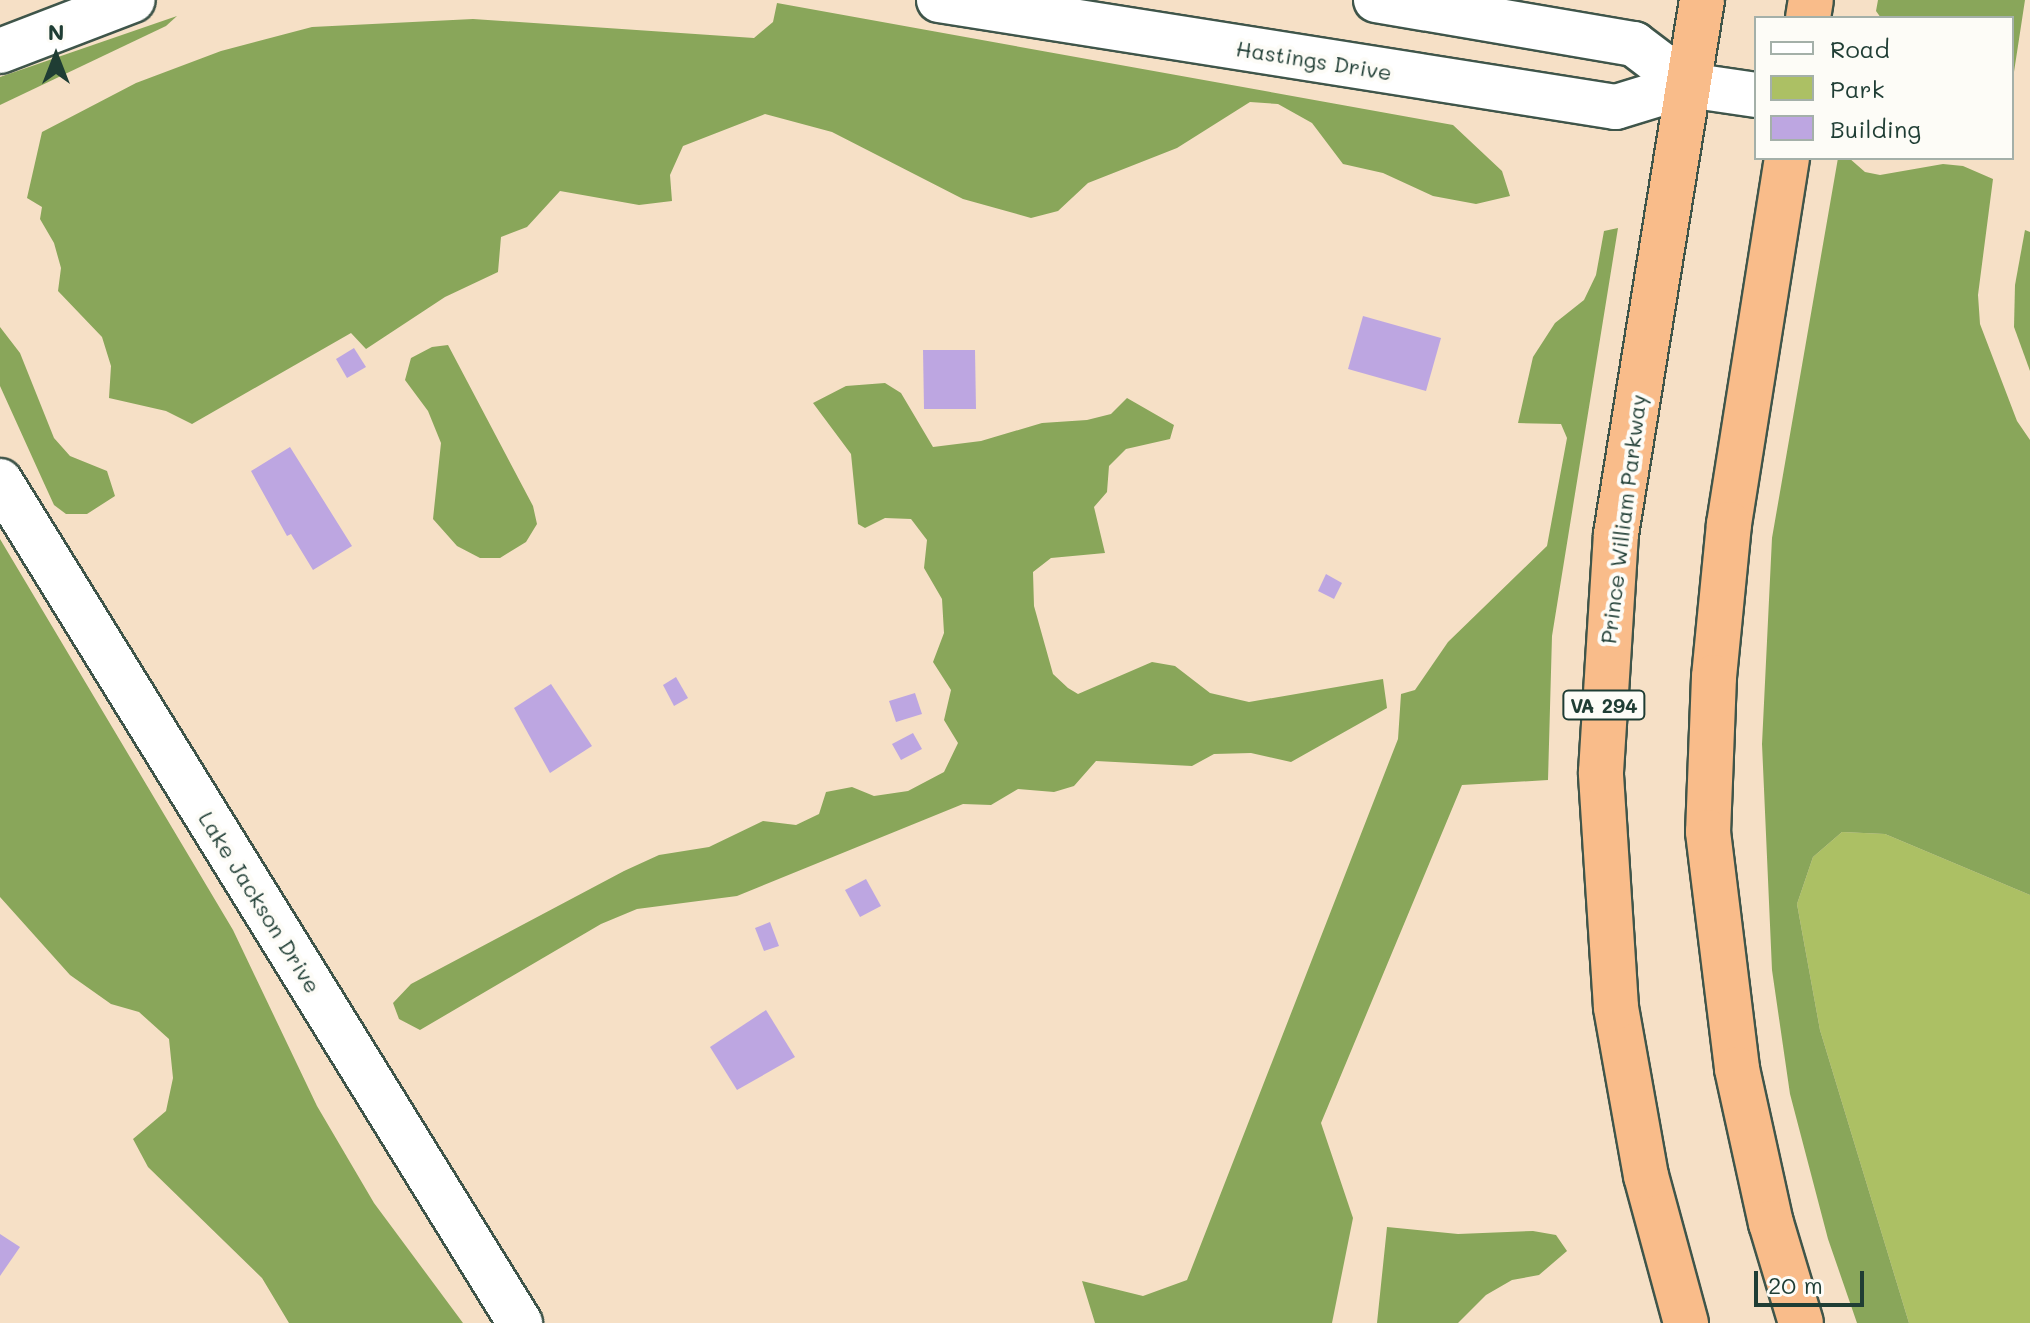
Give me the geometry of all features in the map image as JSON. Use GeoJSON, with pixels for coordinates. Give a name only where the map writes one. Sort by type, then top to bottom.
{"type":"FeatureCollection","features":[{"type":"Feature","properties":{"kind":"highway","name":"Prince William Parkway"},"geometry":{"type":"LineString","coordinates":[[1686,1323],[1646,1176],[1616,1007],[1601,772],[1606,639],[1616,534],[1702,0]]}},
{"type":"Feature","properties":{"kind":"highway"},"geometry":{"type":"LineString","coordinates":[[1787,160],[1729,524],[1714,677],[1708,832],[1737,1069],[1771,1223],[1801,1323]]}},
{"type":"Feature","properties":{"kind":"street"},"geometry":{"type":"LineString","coordinates":[[0,51],[133,0]]}},
{"type":"Feature","properties":{"kind":"street","name":"Hastings Drive"},"geometry":{"type":"LineString","coordinates":[[939,0],[1616,107],[1688,85],[1754,95]]}},
{"type":"Feature","properties":{"kind":"street","name":"Hastings Drive"},"geometry":{"type":"LineString","coordinates":[[1376,0],[1634,44],[1688,85]]}},
{"type":"Feature","properties":{"kind":"street","name":"Lake Jackson Drive"},"geometry":{"type":"LineString","coordinates":[[0,481],[520,1323]]}},
{"type":"Feature","properties":{"kind":"green space"},"geometry":{"type":"Polygon","coordinates":[[[1878,0],[2025,0],[2014,72],[2014,16],[1880,16],[1876,11],[1878,0]]]}},
{"type":"Feature","properties":{"kind":"green space"},"geometry":{"type":"Polygon","coordinates":[[[777,3],[1453,125],[1502,171],[1510,196],[1476,204],[1433,196],[1383,173],[1343,164],[1312,123],[1278,104],[1250,102],[1177,148],[1088,183],[1058,211],[1031,218],[963,199],[832,132],[765,114],[683,146],[670,175],[672,201],[639,205],[560,191],[527,227],[501,237],[498,272],[445,297],[366,349],[351,333],[192,424],[166,411],[109,398],[111,366],[102,337],[58,291],[61,268],[54,243],[40,219],[42,207],[27,198],[42,132],[136,83],[221,51],[312,27],[473,19],[754,38],[773,22],[777,3]]]}},
{"type":"Feature","properties":{"kind":"green space"},"geometry":{"type":"Polygon","coordinates":[[[177,16],[166,26],[0,105],[0,77],[177,16]]]}},
{"type":"Feature","properties":{"kind":"green space"},"geometry":{"type":"Polygon","coordinates":[[[1838,160],[1851,160],[1865,172],[1880,175],[1943,164],[1963,166],[1993,179],[1978,295],[1980,324],[2017,421],[2030,440],[2030,895],[1885,834],[1842,832],[1813,857],[1797,904],[1820,1030],[1909,1323],[1857,1323],[1828,1239],[1790,1094],[1772,970],[1762,744],[1772,538],[1838,160]]]}},
{"type":"Feature","properties":{"kind":"green space"},"geometry":{"type":"Polygon","coordinates":[[[1618,228],[1552,636],[1548,780],[1462,785],[1321,1123],[1353,1218],[1332,1323],[1095,1323],[1082,1281],[1143,1296],[1187,1280],[1398,739],[1401,694],[1415,690],[1448,642],[1547,546],[1567,438],[1561,424],[1518,423],[1533,357],[1555,323],[1584,300],[1596,275],[1604,231],[1618,228]]]}},
{"type":"Feature","properties":{"kind":"green space"},"geometry":{"type":"Polygon","coordinates":[[[2025,230],[2030,232],[2030,371],[2014,327],[2015,285],[2025,230]]]}},
{"type":"Feature","properties":{"kind":"green space"},"geometry":{"type":"Polygon","coordinates":[[[0,327],[20,353],[54,438],[70,456],[107,471],[115,496],[87,514],[66,514],[54,505],[0,386],[0,327]]]}},
{"type":"Feature","properties":{"kind":"green space"},"geometry":{"type":"Polygon","coordinates":[[[448,345],[533,506],[537,524],[526,542],[500,558],[480,558],[457,546],[433,519],[441,443],[428,411],[405,380],[411,358],[432,347],[448,345]]]}},
{"type":"Feature","properties":{"kind":"green space"},"geometry":{"type":"Polygon","coordinates":[[[885,383],[901,393],[933,447],[981,441],[1042,423],[1087,420],[1111,414],[1127,398],[1174,425],[1170,439],[1126,449],[1109,466],[1107,492],[1094,507],[1105,553],[1051,558],[1033,572],[1034,606],[1053,674],[1068,688],[1078,694],[1152,662],[1175,666],[1210,693],[1249,702],[1383,679],[1387,708],[1291,762],[1251,753],[1214,754],[1192,766],[1096,761],[1074,786],[1054,792],[1018,789],[991,805],[963,804],[737,896],[637,909],[601,924],[420,1030],[399,1019],[393,1003],[411,984],[659,855],[709,847],[763,821],[796,825],[819,814],[826,792],[852,787],[874,796],[908,791],[944,772],[958,743],[944,720],[951,690],[933,662],[944,633],[942,599],[924,568],[927,540],[911,519],[885,518],[865,528],[858,524],[851,454],[813,403],[846,386],[885,383]]]}},
{"type":"Feature","properties":{"kind":"green space"},"geometry":{"type":"Polygon","coordinates":[[[0,539],[233,930],[317,1106],[374,1203],[463,1323],[289,1323],[262,1278],[148,1167],[133,1139],[166,1111],[173,1078],[169,1039],[139,1012],[111,1004],[70,975],[0,897],[0,539]]]}},
{"type":"Feature","properties":{"kind":"green space"},"geometry":{"type":"Polygon","coordinates":[[[1842,832],[1885,834],[2030,895],[2030,1323],[1909,1323],[1820,1030],[1797,904],[1813,857],[1842,832]]]}},
{"type":"Feature","properties":{"kind":"green space"},"geometry":{"type":"Polygon","coordinates":[[[1387,1227],[1458,1234],[1533,1231],[1556,1235],[1567,1251],[1539,1275],[1512,1280],[1486,1295],[1458,1323],[1377,1323],[1387,1227]]]}},
{"type":"Feature","properties":{"kind":"building"},"geometry":{"type":"Polygon","coordinates":[[[1363,316],[1441,338],[1426,391],[1348,369],[1363,316]]]}},
{"type":"Feature","properties":{"kind":"building"},"geometry":{"type":"Polygon","coordinates":[[[354,348],[366,367],[347,378],[336,359],[354,348]]]}},
{"type":"Feature","properties":{"kind":"building"},"geometry":{"type":"Polygon","coordinates":[[[923,350],[975,350],[976,409],[924,409],[923,350]]]}},
{"type":"Feature","properties":{"kind":"building"},"geometry":{"type":"Polygon","coordinates":[[[290,447],[352,546],[313,570],[291,534],[287,536],[251,471],[290,447]]]}},
{"type":"Feature","properties":{"kind":"building"},"geometry":{"type":"Polygon","coordinates":[[[1326,574],[1342,583],[1334,599],[1318,591],[1326,574]]]}},
{"type":"Feature","properties":{"kind":"building"},"geometry":{"type":"Polygon","coordinates":[[[676,677],[688,698],[674,706],[663,685],[676,677]]]}},
{"type":"Feature","properties":{"kind":"building"},"geometry":{"type":"Polygon","coordinates":[[[551,684],[592,746],[550,773],[514,708],[551,684]]]}},
{"type":"Feature","properties":{"kind":"building"},"geometry":{"type":"Polygon","coordinates":[[[915,693],[922,714],[896,722],[889,701],[915,693]]]}},
{"type":"Feature","properties":{"kind":"building"},"geometry":{"type":"Polygon","coordinates":[[[913,733],[922,749],[901,760],[892,744],[913,733]]]}},
{"type":"Feature","properties":{"kind":"building"},"geometry":{"type":"Polygon","coordinates":[[[866,879],[881,906],[860,917],[845,890],[866,879]]]}},
{"type":"Feature","properties":{"kind":"building"},"geometry":{"type":"Polygon","coordinates":[[[770,922],[779,946],[764,951],[755,928],[770,922]]]}},
{"type":"Feature","properties":{"kind":"building"},"geometry":{"type":"Polygon","coordinates":[[[766,1010],[795,1057],[737,1090],[710,1047],[766,1010]]]}},
{"type":"Feature","properties":{"kind":"building"},"geometry":{"type":"Polygon","coordinates":[[[0,1234],[20,1247],[0,1276],[0,1234]]]}}]}
